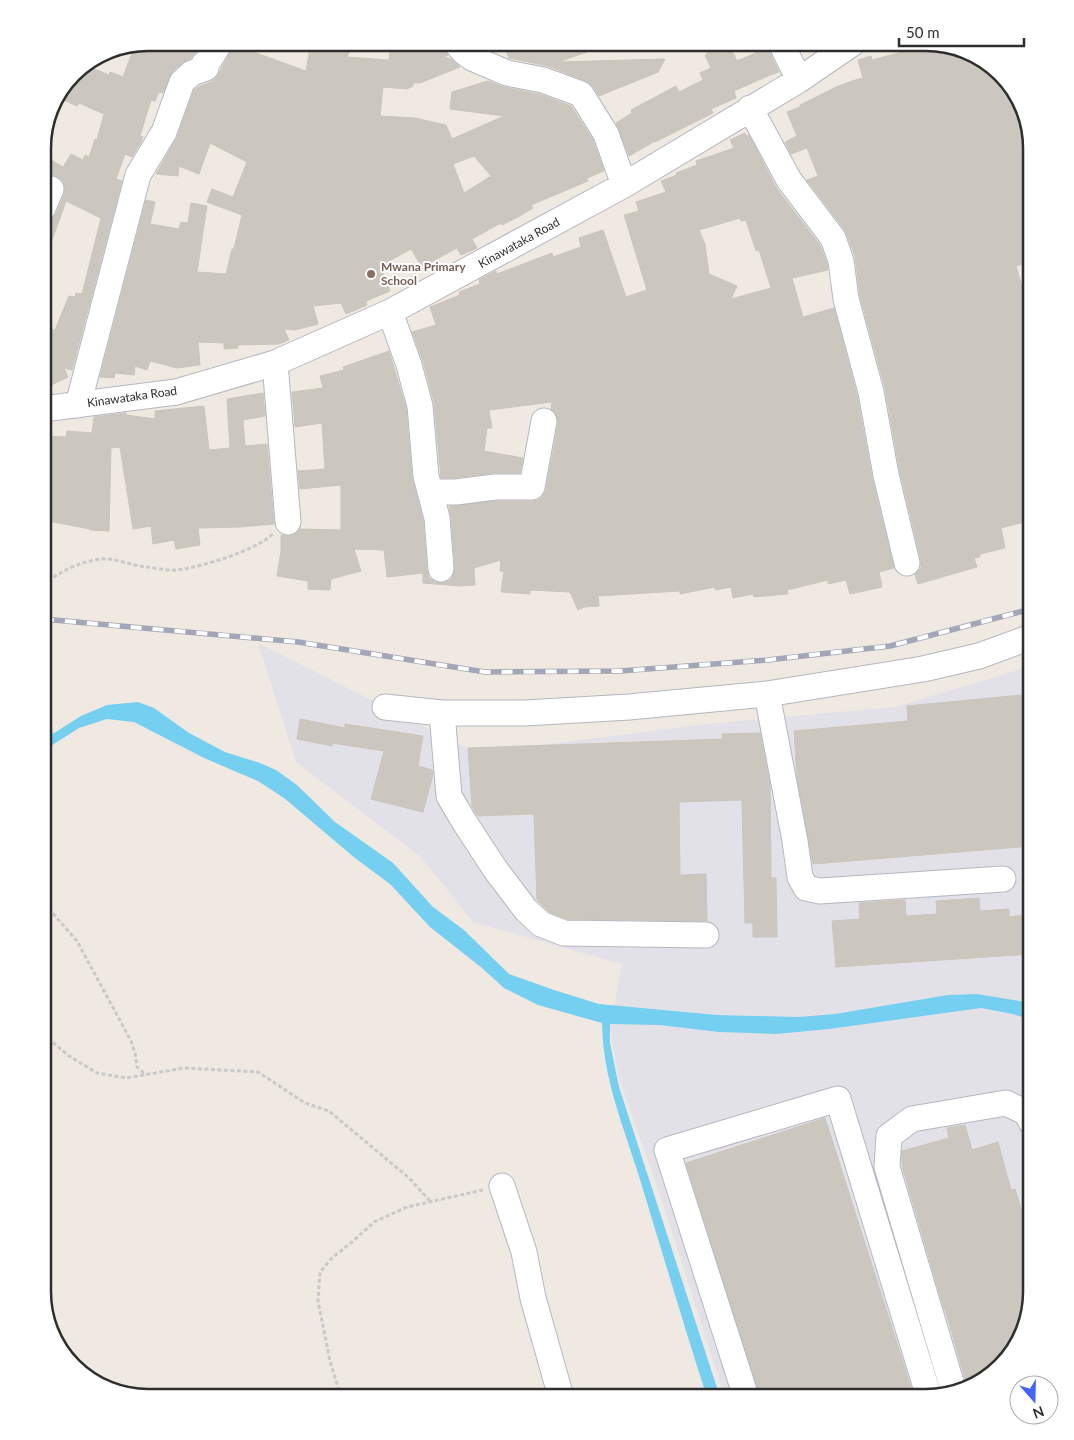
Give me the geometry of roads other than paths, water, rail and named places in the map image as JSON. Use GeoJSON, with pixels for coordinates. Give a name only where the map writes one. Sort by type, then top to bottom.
{"type":"FeatureCollection","features":[{"type":"Feature","properties":{"kind":"street"},"geometry":{"type":"LineString","coordinates":[[78,405],[138,175],[164,132],[182,82],[192,73],[206,68],[204,64],[214,51]]}},
{"type":"Feature","properties":{"kind":"street"},"geometry":{"type":"LineString","coordinates":[[463,51],[472,58],[507,73],[543,80],[581,94],[606,134],[624,185]]}},
{"type":"Feature","properties":{"kind":"street"},"geometry":{"type":"LineString","coordinates":[[785,51],[799,80]]}},
{"type":"Feature","properties":{"kind":"street","name":"Kinawataka Road"},"geometry":{"type":"LineString","coordinates":[[51,408],[176,392],[276,363],[390,312],[624,185],[799,80],[841,51]]}},
{"type":"Feature","properties":{"kind":"street"},"geometry":{"type":"LineString","coordinates":[[750,108],[789,180],[833,238],[842,261],[846,299],[870,392],[889,491],[907,563]]}},
{"type":"Feature","properties":{"kind":"street"},"geometry":{"type":"LineString","coordinates":[[390,312],[409,365],[420,406],[426,476],[437,518],[442,568]]}},
{"type":"Feature","properties":{"kind":"street"},"geometry":{"type":"LineString","coordinates":[[276,363],[288,522]]}},
{"type":"Feature","properties":{"kind":"street"},"geometry":{"type":"LineString","coordinates":[[430,492],[456,492],[495,487],[532,488],[544,421]]}},
{"type":"Feature","properties":{"kind":"street"},"geometry":{"type":"LineString","coordinates":[[386,707],[442,713],[525,713],[629,707],[767,694],[923,669],[978,656],[1023,640]]}},
{"type":"Feature","properties":{"kind":"street"},"geometry":{"type":"LineString","coordinates":[[767,694],[800,877],[806,888],[820,891],[1003,879]]}},
{"type":"Feature","properties":{"kind":"street"},"geometry":{"type":"LineString","coordinates":[[442,713],[449,796],[495,869],[526,910],[541,924],[564,933],[706,935]]}},
{"type":"Feature","properties":{"kind":"street"},"geometry":{"type":"LineString","coordinates":[[743,1389],[667,1150],[838,1099],[927,1389]]}},
{"type":"Feature","properties":{"kind":"street"},"geometry":{"type":"LineString","coordinates":[[952,1385],[887,1167],[889,1136],[912,1119],[1006,1103],[1023,1111]]}},
{"type":"Feature","properties":{"kind":"street"},"geometry":{"type":"LineString","coordinates":[[502,1186],[524,1252],[533,1298],[558,1389]]}},
{"type":"Feature","properties":{"kind":"water"},"geometry":{"type":"Polygon","coordinates":[[[138,702],[154,708],[189,733],[225,752],[276,770],[297,785],[335,822],[393,863],[433,907],[464,930],[509,974],[554,990],[599,1004],[717,1015],[799,1017],[835,1014],[948,995],[977,994],[1023,1002],[1023,1017],[981,1008],[829,1029],[776,1034],[719,1032],[660,1025],[610,1024],[610,1043],[619,1087],[717,1389],[705,1389],[614,1100],[603,1043],[602,1023],[538,1005],[504,988],[430,927],[390,884],[355,858],[284,798],[258,781],[204,758],[134,722],[107,719],[79,728],[51,746],[51,735],[81,716],[107,705],[138,702]]]}},
{"type":"Feature","properties":{"kind":"railway"},"geometry":{"type":"LineString","coordinates":[[51,620],[298,642],[485,672],[620,671],[768,660],[890,646],[1023,611]]}},
{"type":"Feature","properties":{"kind":"place","name":"Mwana Primary School"},"geometry":{"type":"Point","coordinates":[371,274]}}]}
